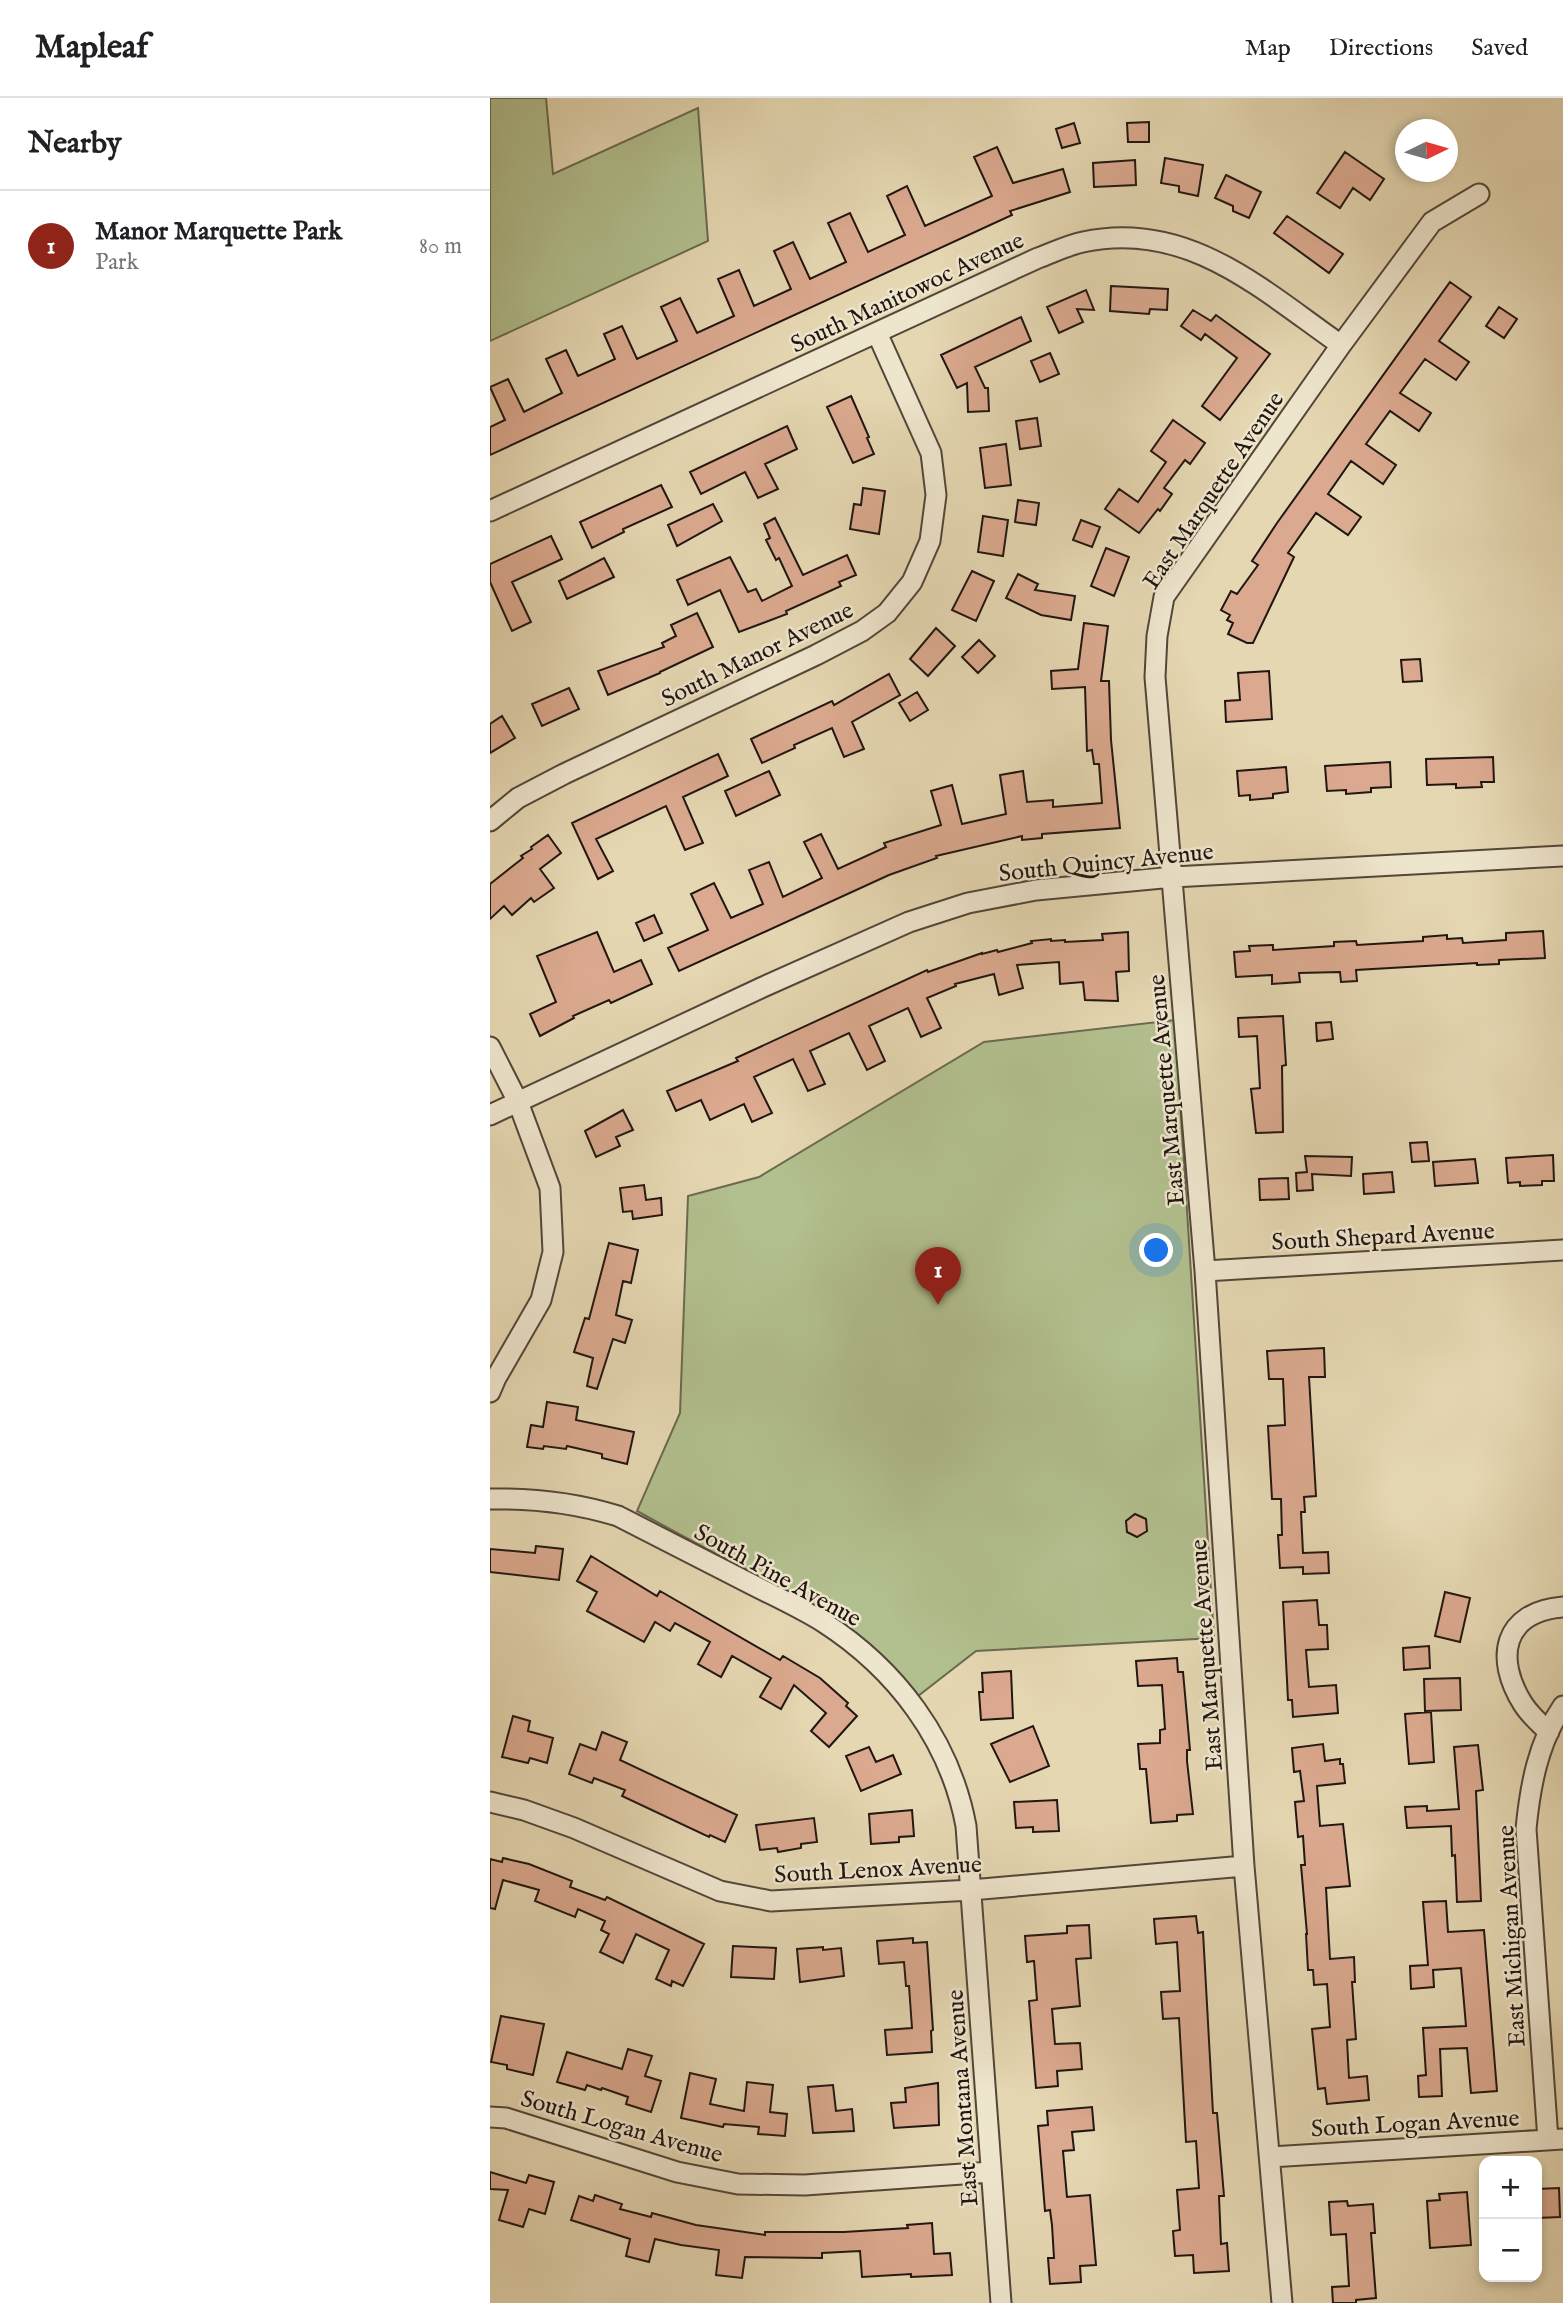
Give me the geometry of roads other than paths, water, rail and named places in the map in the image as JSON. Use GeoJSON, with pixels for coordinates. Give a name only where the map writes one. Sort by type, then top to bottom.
{"type":"FeatureCollection","features":[{"type":"Feature","properties":{"kind":"street","name":"East Marquette Avenue"},"geometry":{"type":"LineString","coordinates":[[1282,2303],[1244,1866],[1205,1271],[1155,677],[1157,636],[1164,597],[1341,345],[1432,222],[1479,194]]}},
{"type":"Feature","properties":{"kind":"street","name":"South Manitowoc Avenue"},"geometry":{"type":"LineString","coordinates":[[490,511],[1038,258],[1082,242],[1126,237],[1170,242],[1217,260],[1341,345]]}},
{"type":"Feature","properties":{"kind":"street","name":"South Manor Avenue"},"geometry":{"type":"LineString","coordinates":[[490,821],[519,798],[564,774],[862,631],[887,613],[912,582],[930,541],[936,495],[931,453],[877,333]]}},
{"type":"Feature","properties":{"kind":"street","name":"South Quincy Avenue"},"geometry":{"type":"LineString","coordinates":[[490,1115],[909,922],[968,904],[1036,890],[1173,877],[1563,856]]}},
{"type":"Feature","properties":{"kind":"street"},"geometry":{"type":"LineString","coordinates":[[490,1047],[518,1102],[550,1188],[553,1252],[541,1300],[490,1392]]}},
{"type":"Feature","properties":{"kind":"street","name":"South Shepard Avenue"},"geometry":{"type":"LineString","coordinates":[[1205,1271],[1563,1250]]}},
{"type":"Feature","properties":{"kind":"street","name":"South Pine Avenue"},"geometry":{"type":"LineString","coordinates":[[490,1499],[583,1505],[618,1516],[822,1621],[860,1649],[888,1674],[922,1716],[939,1744],[961,1800],[971,1890]]}},
{"type":"Feature","properties":{"kind":"street"},"geometry":{"type":"LineString","coordinates":[[1549,1732],[1531,1716],[1512,1684],[1507,1664],[1507,1647],[1515,1629],[1528,1615],[1540,1610],[1563,1607]]}},
{"type":"Feature","properties":{"kind":"street","name":"East Michigan Avenue"},"geometry":{"type":"LineString","coordinates":[[1556,2139],[1526,1829],[1532,1788],[1542,1749],[1563,1706]]}},
{"type":"Feature","properties":{"kind":"street","name":"South Lenox Avenue"},"geometry":{"type":"LineString","coordinates":[[490,1802],[524,1810],[574,1828],[720,1891],[771,1902],[971,1890],[1244,1866]]}},
{"type":"Feature","properties":{"kind":"street","name":"East Montana Avenue"},"geometry":{"type":"LineString","coordinates":[[971,1890],[1002,2303]]}},
{"type":"Feature","properties":{"kind":"street","name":"South Logan Avenue"},"geometry":{"type":"LineString","coordinates":[[490,2117],[506,2119],[677,2172],[738,2184],[805,2185],[991,2172]]}},
{"type":"Feature","properties":{"kind":"street","name":"South Logan Avenue"},"geometry":{"type":"LineString","coordinates":[[1270,2157],[1556,2139]]}},
{"type":"Feature","properties":{"kind":"place","name":"Manor Marquette Park"},"geometry":{"type":"Point","coordinates":[938,1305]}}]}
